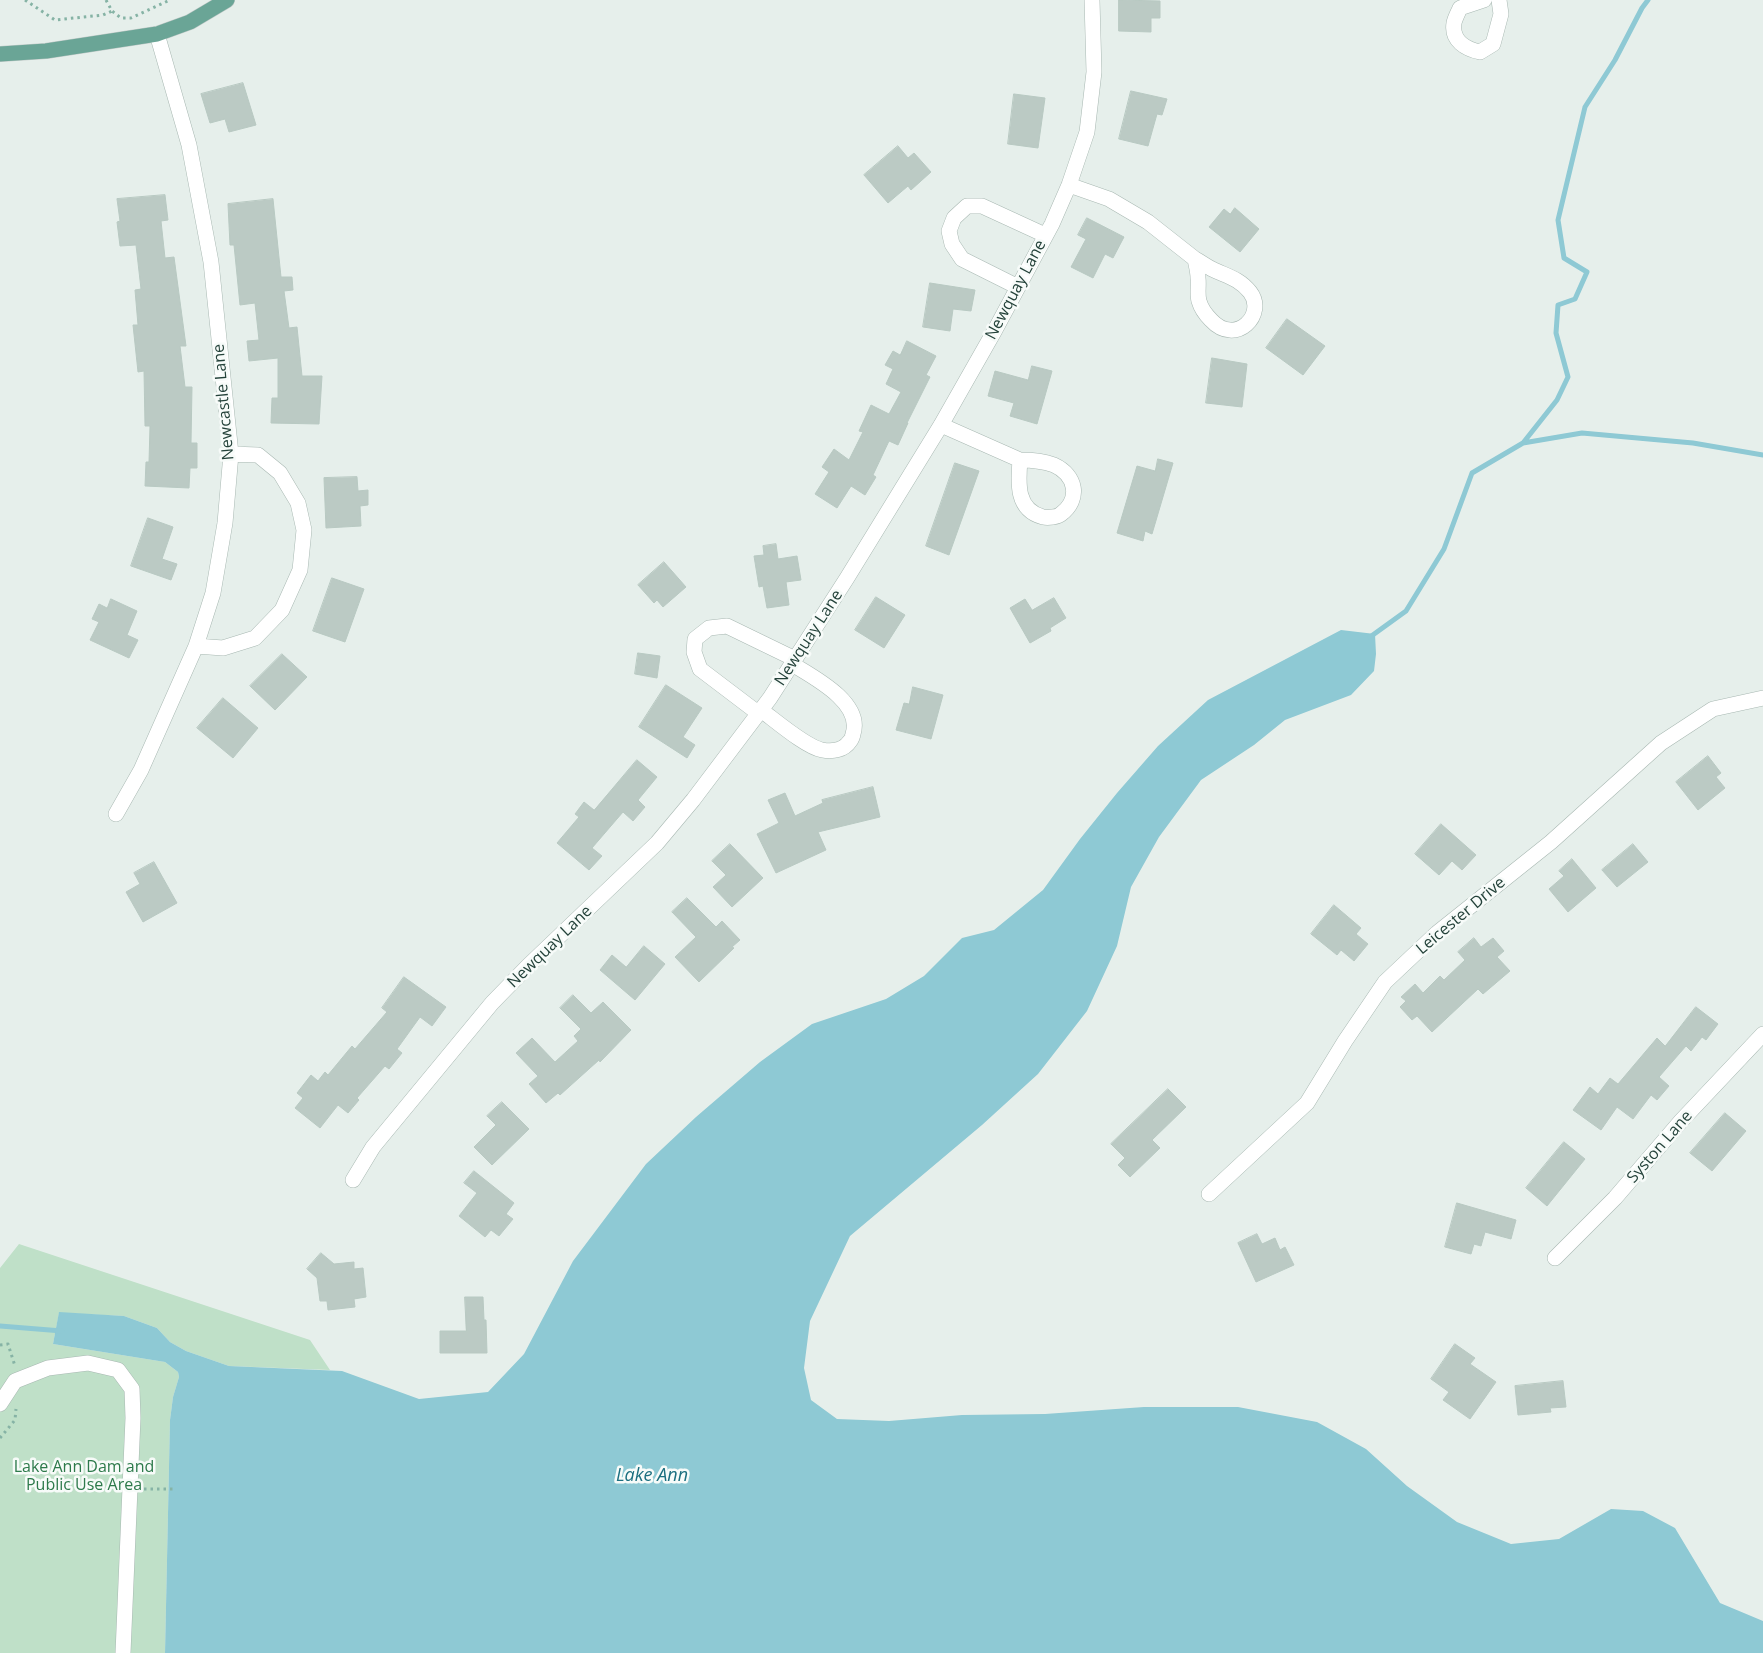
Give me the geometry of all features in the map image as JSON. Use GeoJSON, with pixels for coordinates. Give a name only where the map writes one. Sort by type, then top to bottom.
{"type":"FeatureCollection","features":[{"type":"Feature","properties":{"kind":"main road"},"geometry":{"type":"LineString","coordinates":[[0,54],[46,51],[157,34],[190,22],[227,0]]}},
{"type":"Feature","properties":{"kind":"street","name":"Newquay Lane"},"geometry":{"type":"LineString","coordinates":[[353,1180],[373,1147],[469,1029],[528,966],[657,843],[693,800],[760,711],[847,578],[941,425],[996,330],[1052,224],[1069,184],[1088,124],[1094,72],[1092,0]]}},
{"type":"Feature","properties":{"kind":"street"},"geometry":{"type":"LineString","coordinates":[[1484,0],[1460,8],[1454,24],[1456,38],[1466,49],[1480,52],[1493,44],[1501,14],[1499,0]]}},
{"type":"Feature","properties":{"kind":"street","name":"Newcastle Lane"},"geometry":{"type":"LineString","coordinates":[[116,814],[141,770],[196,646],[213,593],[225,523],[231,454],[211,262],[189,145],[157,34]]}},
{"type":"Feature","properties":{"kind":"street"},"geometry":{"type":"LineString","coordinates":[[1069,184],[1109,199],[1148,222],[1195,259],[1212,269],[1240,281],[1252,294],[1255,306],[1252,318],[1243,328],[1230,331],[1216,326],[1206,315],[1199,300],[1195,259]]}},
{"type":"Feature","properties":{"kind":"street"},"geometry":{"type":"LineString","coordinates":[[1018,287],[962,259],[952,244],[949,231],[954,218],[967,206],[982,206],[1045,235]]}},
{"type":"Feature","properties":{"kind":"street"},"geometry":{"type":"LineString","coordinates":[[941,425],[1020,460]]}},
{"type":"Feature","properties":{"kind":"street"},"geometry":{"type":"LineString","coordinates":[[196,646],[223,648],[255,638],[282,610],[300,570],[304,530],[298,502],[280,472],[258,455],[231,454]]}},
{"type":"Feature","properties":{"kind":"street"},"geometry":{"type":"LineString","coordinates":[[727,626],[794,661],[850,708],[856,725],[851,741],[838,751],[821,750],[801,739],[760,711],[700,669],[694,652],[695,639],[709,628],[727,626]]}},
{"type":"Feature","properties":{"kind":"street","name":"Leicester Drive"},"geometry":{"type":"LineString","coordinates":[[1209,1194],[1307,1103],[1345,1041],[1385,982],[1437,933],[1551,842],[1662,743],[1713,709],[1763,698]]}},
{"type":"Feature","properties":{"kind":"street","name":"Syston Lane"},"geometry":{"type":"LineString","coordinates":[[1555,1258],[1615,1198],[1681,1121],[1763,1034]]}},
{"type":"Feature","properties":{"kind":"street"},"geometry":{"type":"LineString","coordinates":[[0,1404],[15,1381],[48,1368],[88,1363],[118,1370],[132,1389],[133,1418],[123,1653]]}},
{"type":"Feature","properties":{"kind":"path"},"geometry":{"type":"LineString","coordinates":[[25,0],[55,20],[103,15],[112,11]]}},
{"type":"Feature","properties":{"kind":"path"},"geometry":{"type":"LineString","coordinates":[[106,0],[112,11],[121,18],[130,18],[170,0]]}},
{"type":"Feature","properties":{"kind":"path"},"geometry":{"type":"LineString","coordinates":[[0,1345],[8,1344],[15,1365],[15,1381]]}},
{"type":"Feature","properties":{"kind":"path"},"geometry":{"type":"LineString","coordinates":[[164,1489],[173,1489]]}},
{"type":"Feature","properties":{"kind":"green space","name":"Lake Ann Dam and Public Use Area"},"geometry":{"type":"Polygon","coordinates":[[[19,1244],[310,1340],[330,1370],[229,1366],[186,1351],[170,1342],[157,1328],[124,1316],[59,1313],[53,1344],[165,1362],[178,1372],[179,1377],[173,1397],[170,1420],[165,1653],[0,1653],[0,1268],[19,1244]]]}},
{"type":"Feature","properties":{"kind":"water","name":"Lake Ann"},"geometry":{"type":"Polygon","coordinates":[[[1341,630],[1375,634],[1376,654],[1374,671],[1351,695],[1285,720],[1254,745],[1201,780],[1159,837],[1131,887],[1117,946],[1087,1011],[1038,1074],[982,1125],[850,1236],[810,1321],[804,1368],[811,1400],[837,1419],[889,1421],[962,1415],[1045,1414],[1144,1407],[1238,1407],[1317,1422],[1366,1449],[1407,1486],[1457,1522],[1511,1544],[1559,1539],[1611,1509],[1643,1511],[1675,1528],[1720,1603],[1763,1621],[1763,1653],[165,1653],[170,1420],[173,1397],[179,1377],[178,1372],[165,1362],[53,1344],[59,1312],[124,1316],[157,1328],[170,1342],[186,1351],[229,1366],[342,1371],[419,1399],[488,1392],[524,1354],[573,1261],[646,1164],[696,1117],[760,1062],[812,1024],[886,999],[924,976],[962,938],[994,930],[1043,890],[1080,839],[1117,793],[1158,746],[1208,700],[1341,630]]]}},
{"type":"Feature","properties":{"kind":"building"},"geometry":{"type":"Polygon","coordinates":[[[1119,0],[1160,1],[1160,18],[1151,18],[1151,32],[1119,31],[1119,0]]]}},
{"type":"Feature","properties":{"kind":"building"},"geometry":{"type":"Polygon","coordinates":[[[243,83],[256,125],[229,132],[225,119],[210,123],[201,94],[243,83]]]}},
{"type":"Feature","properties":{"kind":"building"},"geometry":{"type":"Polygon","coordinates":[[[1131,91],[1167,99],[1162,115],[1157,114],[1148,146],[1119,139],[1131,91]]]}},
{"type":"Feature","properties":{"kind":"building"},"geometry":{"type":"Polygon","coordinates":[[[1014,94],[1045,98],[1038,148],[1008,144],[1014,94]]]}},
{"type":"Feature","properties":{"kind":"building"},"geometry":{"type":"Polygon","coordinates":[[[898,146],[908,158],[914,153],[931,172],[911,190],[908,186],[888,203],[864,175],[898,146]]]}},
{"type":"Feature","properties":{"kind":"building"},"geometry":{"type":"Polygon","coordinates":[[[165,195],[168,220],[161,221],[165,258],[174,257],[186,346],[180,346],[185,387],[192,387],[191,443],[197,443],[197,468],[190,468],[189,488],[145,486],[146,462],[149,462],[150,426],[145,426],[144,371],[138,372],[133,325],[138,325],[135,290],[141,289],[136,245],[120,246],[117,222],[120,221],[117,199],[165,195]]]}},
{"type":"Feature","properties":{"kind":"building"},"geometry":{"type":"Polygon","coordinates":[[[273,199],[281,277],[292,277],[293,290],[284,291],[289,328],[297,327],[302,376],[322,376],[319,424],[271,423],[272,398],[278,398],[278,358],[249,361],[247,341],[259,340],[255,303],[240,305],[234,245],[230,245],[228,204],[273,199]]]}},
{"type":"Feature","properties":{"kind":"building"},"geometry":{"type":"Polygon","coordinates":[[[1235,208],[1259,229],[1240,252],[1209,227],[1224,209],[1230,214],[1235,208]]]}},
{"type":"Feature","properties":{"kind":"building"},"geometry":{"type":"Polygon","coordinates":[[[1087,218],[1124,237],[1113,258],[1105,254],[1093,278],[1071,267],[1086,239],[1078,235],[1087,218]]]}},
{"type":"Feature","properties":{"kind":"building"},"geometry":{"type":"Polygon","coordinates":[[[930,283],[975,290],[971,311],[953,309],[950,331],[923,327],[930,283]]]}},
{"type":"Feature","properties":{"kind":"building"},"geometry":{"type":"Polygon","coordinates":[[[1287,319],[1325,346],[1303,375],[1266,348],[1287,319]]]}},
{"type":"Feature","properties":{"kind":"building"},"geometry":{"type":"Polygon","coordinates":[[[907,341],[936,356],[926,375],[930,377],[898,445],[889,441],[873,475],[876,477],[865,495],[851,486],[837,508],[815,494],[829,472],[822,467],[834,449],[849,460],[863,432],[859,431],[871,405],[889,414],[901,392],[886,384],[893,369],[885,365],[893,351],[900,355],[907,341]]]}},
{"type":"Feature","properties":{"kind":"building"},"geometry":{"type":"Polygon","coordinates":[[[1212,358],[1247,364],[1242,407],[1206,403],[1212,358]]]}},
{"type":"Feature","properties":{"kind":"building"},"geometry":{"type":"Polygon","coordinates":[[[1032,366],[1052,371],[1037,424],[1010,416],[1014,403],[988,396],[995,371],[1028,380],[1032,366]]]}},
{"type":"Feature","properties":{"kind":"building"},"geometry":{"type":"Polygon","coordinates":[[[1158,459],[1173,463],[1152,534],[1145,531],[1143,541],[1117,533],[1137,466],[1155,471],[1158,459]]]}},
{"type":"Feature","properties":{"kind":"building"},"geometry":{"type":"Polygon","coordinates":[[[955,463],[979,471],[949,555],[926,546],[955,463]]]}},
{"type":"Feature","properties":{"kind":"building"},"geometry":{"type":"Polygon","coordinates":[[[357,477],[358,491],[368,490],[368,505],[360,506],[361,526],[326,528],[324,478],[357,477]]]}},
{"type":"Feature","properties":{"kind":"building"},"geometry":{"type":"Polygon","coordinates":[[[148,518],[173,527],[162,559],[177,564],[171,580],[131,566],[148,518]]]}},
{"type":"Feature","properties":{"kind":"building"},"geometry":{"type":"Polygon","coordinates":[[[776,544],[778,559],[797,556],[801,580],[786,582],[789,605],[767,608],[763,586],[759,587],[754,556],[764,555],[763,546],[776,544]]]}},
{"type":"Feature","properties":{"kind":"building"},"geometry":{"type":"Polygon","coordinates":[[[664,562],[686,587],[663,607],[657,600],[654,603],[638,585],[664,562]]]}},
{"type":"Feature","properties":{"kind":"building"},"geometry":{"type":"Polygon","coordinates":[[[332,578],[364,589],[345,642],[313,631],[332,578]]]}},
{"type":"Feature","properties":{"kind":"building"},"geometry":{"type":"Polygon","coordinates":[[[876,597],[905,615],[884,648],[855,630],[876,597]]]}},
{"type":"Feature","properties":{"kind":"building"},"geometry":{"type":"Polygon","coordinates":[[[1054,598],[1066,618],[1050,628],[1051,631],[1030,643],[1010,608],[1025,599],[1032,610],[1054,598]]]}},
{"type":"Feature","properties":{"kind":"building"},"geometry":{"type":"Polygon","coordinates":[[[111,599],[137,611],[127,635],[138,640],[129,658],[90,640],[99,622],[92,619],[99,604],[107,608],[111,599]]]}},
{"type":"Feature","properties":{"kind":"building"},"geometry":{"type":"Polygon","coordinates":[[[638,653],[660,656],[657,678],[635,674],[638,653]]]}},
{"type":"Feature","properties":{"kind":"building"},"geometry":{"type":"Polygon","coordinates":[[[282,654],[307,677],[275,710],[250,686],[282,654]]]}},
{"type":"Feature","properties":{"kind":"building"},"geometry":{"type":"Polygon","coordinates":[[[666,685],[702,708],[683,737],[695,745],[687,758],[639,727],[666,685]]]}},
{"type":"Feature","properties":{"kind":"building"},"geometry":{"type":"Polygon","coordinates":[[[913,687],[943,695],[931,739],[896,730],[904,703],[909,704],[913,687]]]}},
{"type":"Feature","properties":{"kind":"building"},"geometry":{"type":"Polygon","coordinates":[[[223,698],[258,728],[233,758],[197,728],[223,698]]]}},
{"type":"Feature","properties":{"kind":"building"},"geometry":{"type":"Polygon","coordinates":[[[1708,756],[1721,773],[1716,777],[1725,788],[1698,810],[1676,782],[1708,756]]]}},
{"type":"Feature","properties":{"kind":"building"},"geometry":{"type":"Polygon","coordinates":[[[637,760],[657,777],[638,800],[645,807],[633,821],[623,812],[592,848],[602,856],[589,870],[557,843],[579,817],[575,814],[584,802],[594,810],[637,760]]]}},
{"type":"Feature","properties":{"kind":"building"},"geometry":{"type":"Polygon","coordinates":[[[873,787],[880,817],[818,832],[826,850],[776,873],[757,834],[779,823],[768,800],[785,793],[795,816],[823,803],[822,800],[873,787]]]}},
{"type":"Feature","properties":{"kind":"building"},"geometry":{"type":"Polygon","coordinates":[[[1441,824],[1476,855],[1462,870],[1452,861],[1439,875],[1415,854],[1441,824]]]}},
{"type":"Feature","properties":{"kind":"building"},"geometry":{"type":"Polygon","coordinates":[[[730,844],[763,878],[732,907],[713,887],[726,875],[712,861],[730,844]]]}},
{"type":"Feature","properties":{"kind":"building"},"geometry":{"type":"Polygon","coordinates":[[[1633,844],[1648,862],[1617,887],[1602,870],[1633,844]]]}},
{"type":"Feature","properties":{"kind":"building"},"geometry":{"type":"Polygon","coordinates":[[[1572,859],[1596,888],[1568,912],[1549,889],[1564,876],[1559,871],[1572,859]]]}},
{"type":"Feature","properties":{"kind":"building"},"geometry":{"type":"Polygon","coordinates":[[[154,862],[177,903],[143,922],[126,892],[140,884],[134,873],[154,862]]]}},
{"type":"Feature","properties":{"kind":"building"},"geometry":{"type":"Polygon","coordinates":[[[687,898],[716,927],[722,921],[740,940],[699,982],[675,957],[696,937],[672,912],[687,898]]]}},
{"type":"Feature","properties":{"kind":"building"},"geometry":{"type":"Polygon","coordinates":[[[1334,905],[1361,928],[1356,934],[1368,944],[1354,961],[1341,950],[1337,955],[1311,934],[1334,905]]]}},
{"type":"Feature","properties":{"kind":"building"},"geometry":{"type":"Polygon","coordinates":[[[1474,938],[1481,947],[1493,938],[1504,951],[1497,957],[1510,971],[1483,994],[1478,989],[1432,1032],[1417,1016],[1412,1020],[1400,1007],[1406,1001],[1401,997],[1415,984],[1423,993],[1440,976],[1444,980],[1465,960],[1458,952],[1474,938]]]}},
{"type":"Feature","properties":{"kind":"building"},"geometry":{"type":"Polygon","coordinates":[[[644,946],[665,964],[635,1000],[600,970],[612,955],[626,967],[644,946]]]}},
{"type":"Feature","properties":{"kind":"building"},"geometry":{"type":"Polygon","coordinates":[[[404,977],[446,1007],[432,1026],[420,1017],[397,1049],[402,1053],[389,1069],[385,1066],[357,1098],[359,1100],[348,1113],[338,1105],[320,1128],[295,1108],[303,1098],[297,1093],[311,1075],[318,1081],[325,1072],[328,1075],[352,1046],[355,1049],[387,1012],[382,1008],[404,977]]]}},
{"type":"Feature","properties":{"kind":"building"},"geometry":{"type":"Polygon","coordinates":[[[573,995],[591,1013],[603,1002],[631,1030],[600,1062],[599,1060],[560,1095],[558,1093],[546,1103],[529,1084],[538,1076],[516,1053],[532,1038],[555,1062],[578,1041],[574,1036],[581,1029],[560,1008],[573,995]]]}},
{"type":"Feature","properties":{"kind":"building"},"geometry":{"type":"Polygon","coordinates":[[[1696,1007],[1718,1024],[1706,1040],[1702,1037],[1691,1051],[1686,1046],[1659,1077],[1669,1086],[1657,1100],[1651,1095],[1633,1119],[1617,1107],[1601,1130],[1573,1110],[1590,1087],[1598,1094],[1610,1078],[1618,1084],[1657,1038],[1665,1046],[1696,1007]]]}},
{"type":"Feature","properties":{"kind":"building"},"geometry":{"type":"Polygon","coordinates":[[[1168,1089],[1186,1107],[1152,1140],[1160,1148],[1130,1177],[1118,1165],[1125,1158],[1111,1144],[1168,1089]]]}},
{"type":"Feature","properties":{"kind":"building"},"geometry":{"type":"Polygon","coordinates":[[[502,1102],[529,1129],[492,1165],[474,1147],[496,1125],[487,1116],[502,1102]]]}},
{"type":"Feature","properties":{"kind":"building"},"geometry":{"type":"Polygon","coordinates":[[[1725,1113],[1746,1131],[1712,1171],[1690,1153],[1725,1113]]]}},
{"type":"Feature","properties":{"kind":"building"},"geometry":{"type":"Polygon","coordinates":[[[1564,1142],[1585,1159],[1547,1206],[1526,1188],[1564,1142]]]}},
{"type":"Feature","properties":{"kind":"building"},"geometry":{"type":"Polygon","coordinates":[[[474,1171],[514,1203],[506,1214],[513,1219],[499,1236],[491,1230],[485,1237],[459,1216],[477,1193],[464,1183],[474,1171]]]}},
{"type":"Feature","properties":{"kind":"building"},"geometry":{"type":"Polygon","coordinates":[[[1457,1203],[1516,1220],[1511,1239],[1485,1232],[1481,1246],[1474,1244],[1471,1254],[1445,1247],[1457,1203]]]}},
{"type":"Feature","properties":{"kind":"building"},"geometry":{"type":"Polygon","coordinates":[[[1257,1234],[1262,1244],[1275,1238],[1280,1250],[1285,1247],[1294,1265],[1256,1282],[1238,1243],[1257,1234]]]}},
{"type":"Feature","properties":{"kind":"building"},"geometry":{"type":"Polygon","coordinates":[[[321,1253],[334,1264],[354,1262],[354,1269],[363,1268],[366,1297],[354,1299],[355,1307],[328,1310],[327,1301],[320,1301],[317,1278],[307,1269],[321,1253]]]}},
{"type":"Feature","properties":{"kind":"building"},"geometry":{"type":"Polygon","coordinates":[[[465,1297],[483,1297],[487,1353],[440,1353],[440,1331],[466,1331],[465,1297]]]}},
{"type":"Feature","properties":{"kind":"building"},"geometry":{"type":"Polygon","coordinates":[[[1455,1344],[1475,1358],[1470,1364],[1496,1382],[1470,1419],[1443,1400],[1449,1392],[1431,1379],[1455,1344]]]}},
{"type":"Feature","properties":{"kind":"building"},"geometry":{"type":"Polygon","coordinates":[[[1563,1381],[1566,1407],[1550,1408],[1551,1412],[1518,1415],[1515,1386],[1563,1381]]]}},
{"type":"Feature","properties":{"kind":"waterway"},"geometry":{"type":"LineString","coordinates":[[1523,443],[1557,400],[1568,377],[1556,333],[1558,305],[1575,299],[1587,272],[1564,258],[1558,220],[1585,107],[1615,60],[1648,0]]}},
{"type":"Feature","properties":{"kind":"waterway"},"geometry":{"type":"LineString","coordinates":[[1370,637],[1406,611],[1444,549],[1472,473],[1523,443],[1582,433],[1693,443],[1763,455]]}},
{"type":"Feature","properties":{"kind":"waterway"},"geometry":{"type":"LineString","coordinates":[[0,1326],[62,1331]]}}]}
